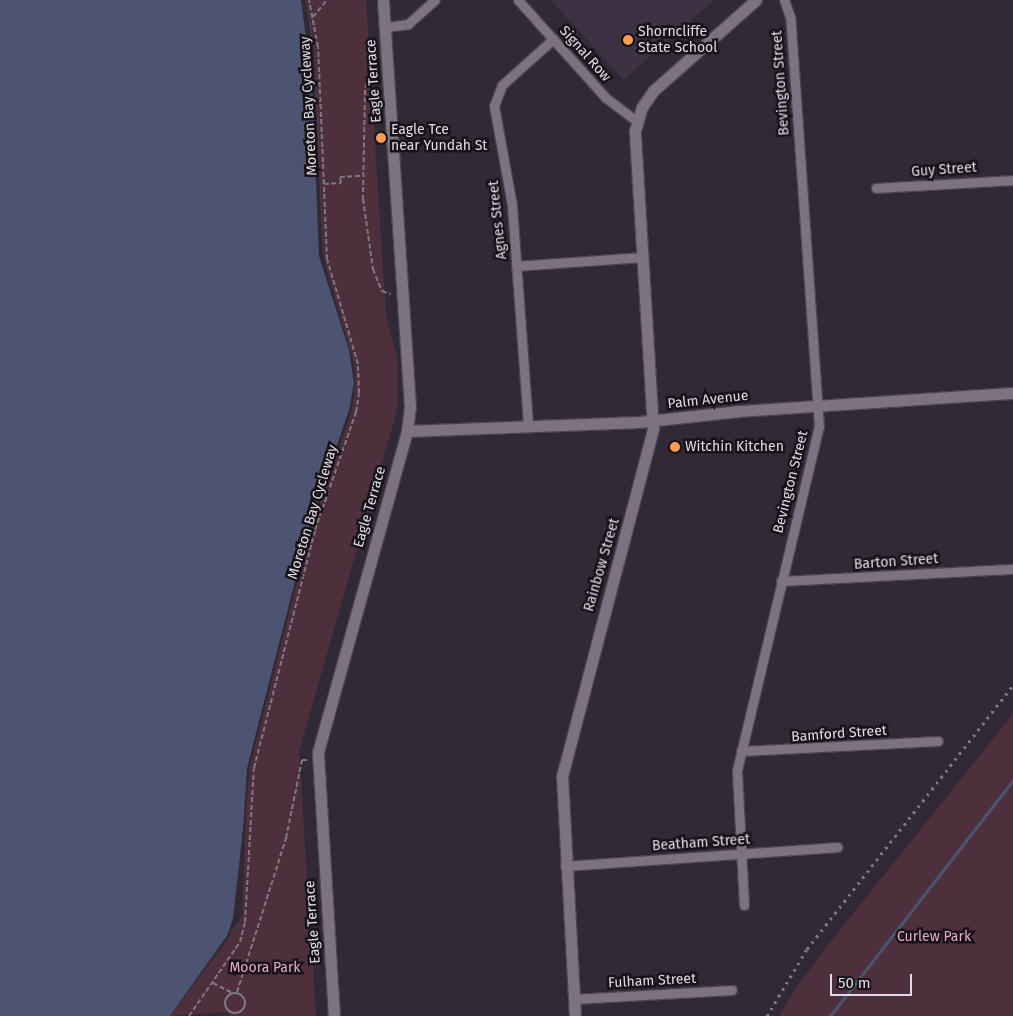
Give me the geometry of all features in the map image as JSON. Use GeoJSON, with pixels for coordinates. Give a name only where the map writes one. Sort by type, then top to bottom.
{"type":"FeatureCollection","features":[{"type":"Feature","properties":{"kind":"street","name":"Eagle Terrace"},"geometry":{"type":"LineString","coordinates":[[334,1016],[318,752],[407,431],[410,377],[383,0]]}},
{"type":"Feature","properties":{"kind":"street"},"geometry":{"type":"LineString","coordinates":[[385,27],[408,24],[435,0]]}},
{"type":"Feature","properties":{"kind":"street","name":"Signal Row"},"geometry":{"type":"LineString","coordinates":[[518,0],[606,98],[637,120]]}},
{"type":"Feature","properties":{"kind":"street"},"geometry":{"type":"LineString","coordinates":[[637,120],[653,91],[756,0]]}},
{"type":"Feature","properties":{"kind":"street","name":"Bevington Street"},"geometry":{"type":"LineString","coordinates":[[744,905],[736,782],[740,751],[817,438],[790,17],[784,0]]}},
{"type":"Feature","properties":{"kind":"street","name":"Agnes Street"},"geometry":{"type":"LineString","coordinates":[[528,424],[510,187],[494,106],[502,85],[553,39]]}},
{"type":"Feature","properties":{"kind":"street","name":"Rainbow Street"},"geometry":{"type":"LineString","coordinates":[[575,1016],[561,792],[565,755],[650,449],[653,421],[635,143],[637,120]]}},
{"type":"Feature","properties":{"kind":"street","name":"Guy Street"},"geometry":{"type":"LineString","coordinates":[[876,188],[1013,180]]}},
{"type":"Feature","properties":{"kind":"street"},"geometry":{"type":"LineString","coordinates":[[516,266],[642,257]]}},
{"type":"Feature","properties":{"kind":"street","name":"Palm Avenue"},"geometry":{"type":"LineString","coordinates":[[407,431],[528,424],[653,421],[816,406],[1013,393]]}},
{"type":"Feature","properties":{"kind":"street","name":"Barton Street"},"geometry":{"type":"LineString","coordinates":[[781,581],[1013,569]]}},
{"type":"Feature","properties":{"kind":"street","name":"Bamford Street"},"geometry":{"type":"LineString","coordinates":[[740,751],[938,741]]}},
{"type":"Feature","properties":{"kind":"street","name":"Beatham Street"},"geometry":{"type":"LineString","coordinates":[[565,866],[837,847]]}},
{"type":"Feature","properties":{"kind":"street","name":"Fulham Street"},"geometry":{"type":"LineString","coordinates":[[574,999],[732,990]]}},
{"type":"Feature","properties":{"kind":"path","name":"Moreton Bay Cycleway"},"geometry":{"type":"LineString","coordinates":[[189,1016],[240,942],[245,922],[254,768],[315,530],[356,412],[359,393],[358,364],[327,259],[318,47],[309,0]]}},
{"type":"Feature","properties":{"kind":"path"},"geometry":{"type":"LineString","coordinates":[[313,17],[327,0]]}},
{"type":"Feature","properties":{"kind":"path"},"geometry":{"type":"LineString","coordinates":[[376,75],[369,76],[364,90],[362,176],[373,268],[382,291],[390,294]]}},
{"type":"Feature","properties":{"kind":"path"},"geometry":{"type":"LineString","coordinates":[[324,184],[340,183],[340,177],[362,176]]}},
{"type":"Feature","properties":{"kind":"path"},"geometry":{"type":"LineString","coordinates":[[237,992],[286,838],[302,760],[309,760]]}},
{"type":"Feature","properties":{"kind":"path"},"geometry":{"type":"LineString","coordinates":[[213,982],[233,993]]}},
{"type":"Feature","properties":{"kind":"path"},"geometry":{"type":"LineString","coordinates":[[237,992],[244,996],[246,1004],[242,1011],[234,1013],[225,1005],[226,997],[233,993],[237,992]]}},
{"type":"Feature","properties":{"kind":"shaded area","name":"Shorncliffe State School"},"geometry":{"type":"Polygon","coordinates":[[[551,0],[714,0],[623,80],[551,0]]]}},
{"type":"Feature","properties":{"kind":"green space","name":"Moora Park"},"geometry":{"type":"Polygon","coordinates":[[[303,0],[366,0],[386,315],[398,361],[398,407],[299,751],[316,1016],[231,1016],[227,1012],[170,1016],[242,917],[248,765],[320,253],[303,0]]]}},
{"type":"Feature","properties":{"kind":"green space","name":"Curlew Park"},"geometry":{"type":"Polygon","coordinates":[[[1013,714],[1013,1016],[779,1016],[798,985],[835,936],[1013,714]]]}},
{"type":"Feature","properties":{"kind":"water"},"geometry":{"type":"Polygon","coordinates":[[[0,0],[306,0],[311,29],[316,84],[323,256],[354,362],[356,383],[352,411],[310,532],[250,768],[233,918],[227,936],[170,1016],[0,1016],[0,0]]]}},
{"type":"Feature","properties":{"kind":"pier"},"geometry":{"type":"Polygon","coordinates":[[[301,0],[306,0],[314,53],[323,256],[354,362],[356,383],[352,411],[310,532],[250,768],[240,876],[247,768],[308,531],[349,410],[354,383],[349,350],[319,256],[312,84],[301,0]]]}},
{"type":"Feature","properties":{"kind":"pier"},"geometry":{"type":"Polygon","coordinates":[[[236,917],[229,938],[170,1016],[227,936],[236,917]]]}},
{"type":"Feature","properties":{"kind":"waterway"},"geometry":{"type":"LineString","coordinates":[[830,1016],[1013,780]]}},
{"type":"Feature","properties":{"kind":"railway"},"geometry":{"type":"LineString","coordinates":[[767,1016],[807,949],[1013,685]]}},
{"type":"Feature","properties":{"kind":"place","name":"Shorncliffe State School"},"geometry":{"type":"Point","coordinates":[628,40]}},
{"type":"Feature","properties":{"kind":"place","name":"Eagle Tce near Yundah St"},"geometry":{"type":"Point","coordinates":[381,138]}},
{"type":"Feature","properties":{"kind":"place","name":"Witchin Kitchen"},"geometry":{"type":"Point","coordinates":[675,447]}}]}
